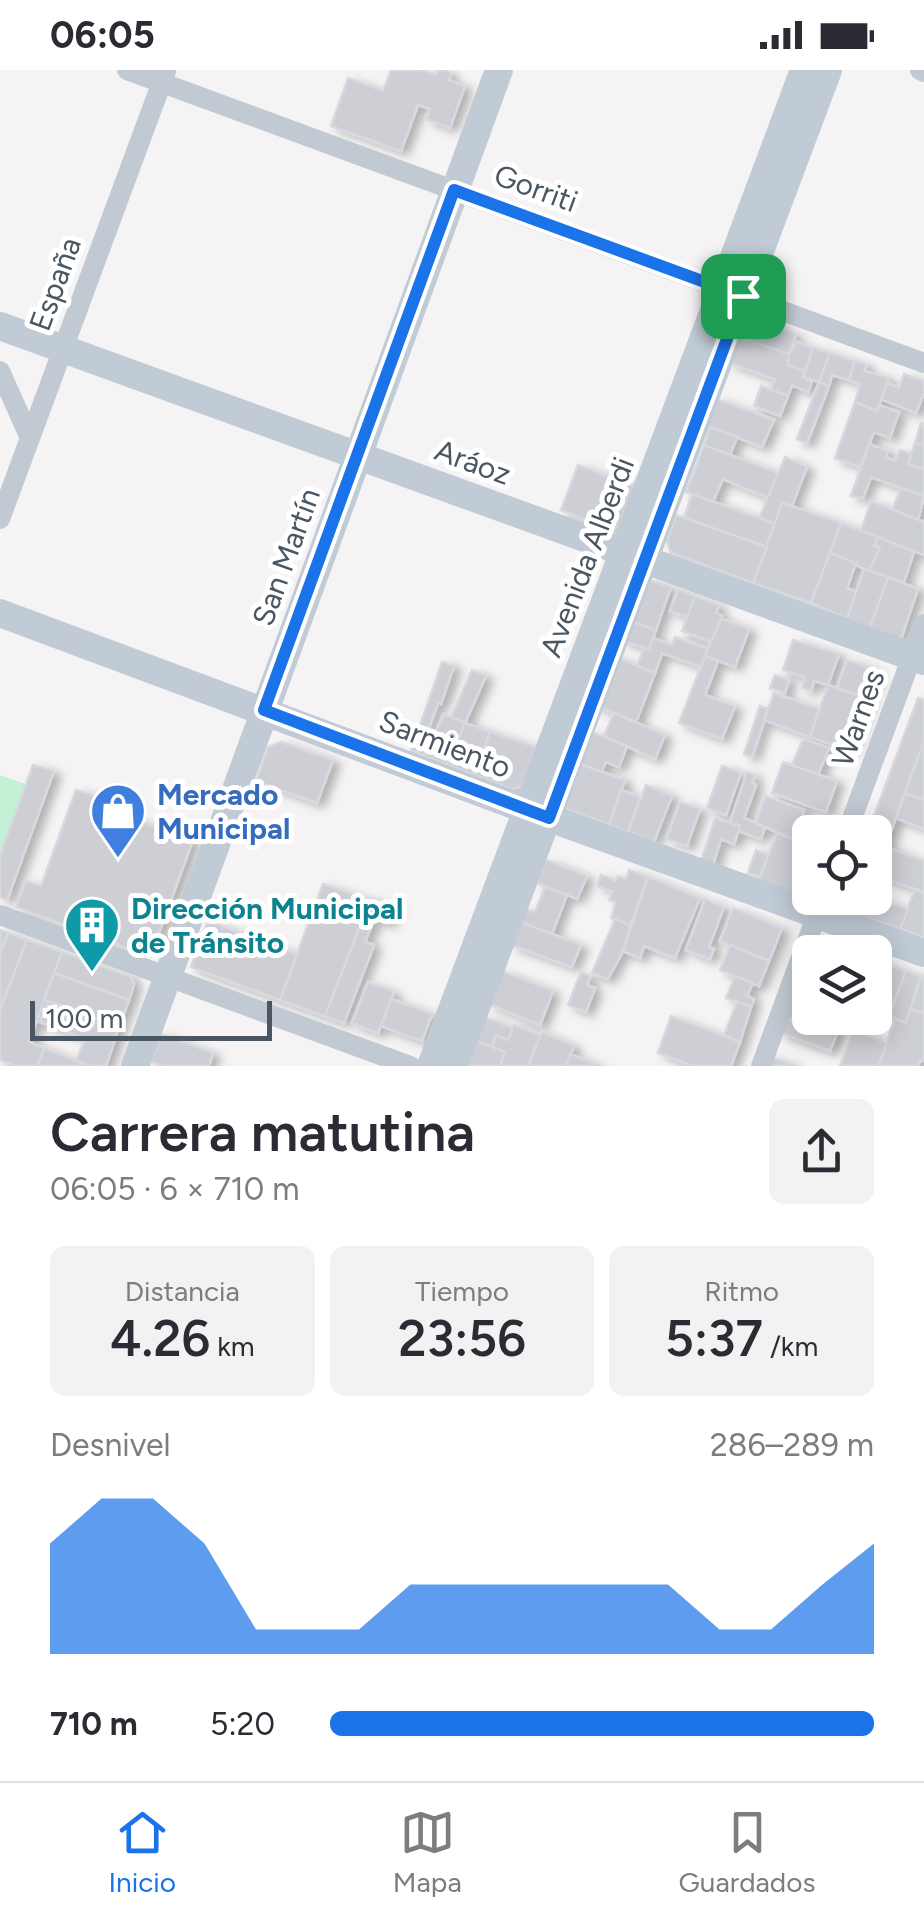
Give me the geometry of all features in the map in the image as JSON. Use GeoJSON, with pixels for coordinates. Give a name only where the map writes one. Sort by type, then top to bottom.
{"type":"FeatureCollection","features":[{"type":"Feature","properties":{"kind":"street","name":"Gorriti"},"geometry":{"type":"LineString","coordinates":[[126,70],[164,76],[454,190],[924,363]]}},
{"type":"Feature","properties":{"kind":"street","name":"San Martín"},"geometry":{"type":"LineString","coordinates":[[135,1066],[499,70]]}},
{"type":"Feature","properties":{"kind":"street","name":"Avenida Alberdi"},"geometry":{"type":"LineString","coordinates":[[733,292],[804,70]]}},
{"type":"Feature","properties":{"kind":"street","name":"Avenida Alberdi"},"geometry":{"type":"LineString","coordinates":[[454,1066],[538,814],[634,554],[733,292],[828,70]]}},
{"type":"Feature","properties":{"kind":"street","name":"España"},"geometry":{"type":"LineString","coordinates":[[0,520],[164,76]]}},
{"type":"Feature","properties":{"kind":"street","name":"Aráoz"},"geometry":{"type":"LineString","coordinates":[[0,326],[918,659]]}},
{"type":"Feature","properties":{"kind":"street"},"geometry":{"type":"LineString","coordinates":[[0,371],[30,438]]}},
{"type":"Feature","properties":{"kind":"street","name":"Sarmiento"},"geometry":{"type":"LineString","coordinates":[[0,613],[538,814],[792,896]]}},
{"type":"Feature","properties":{"kind":"street","name":"Warnes"},"geometry":{"type":"LineString","coordinates":[[854,815],[918,659],[924,624]]}},
{"type":"Feature","properties":{"kind":"street","name":"Avenida Alberdi"},"geometry":{"type":"LineString","coordinates":[[431,1066],[538,814]]}},
{"type":"Feature","properties":{"kind":"street"},"geometry":{"type":"LineString","coordinates":[[0,915],[410,1066]]}},
{"type":"Feature","properties":{"kind":"street"},"geometry":{"type":"LineString","coordinates":[[760,1066],[816,915]]}},
{"type":"Feature","properties":{"kind":"street","name":"Sarmiento"},"geometry":{"type":"LineString","coordinates":[[842,915],[924,953]]}},
{"type":"Feature","properties":{"kind":"green space"},"geometry":{"type":"Polygon","coordinates":[[[0,775],[25,784],[0,855],[0,775]]]}},
{"type":"Feature","properties":{"kind":"building"},"geometry":{"type":"Polygon","coordinates":[[[391,70],[422,70],[436,75],[443,70],[451,73],[449,80],[465,86],[450,128],[426,119],[430,109],[418,105],[401,151],[331,126],[348,78],[383,91],[391,70]]]}},
{"type":"Feature","properties":{"kind":"building"},"geometry":{"type":"Polygon","coordinates":[[[745,317],[796,334],[789,354],[738,337],[745,317]]]}},
{"type":"Feature","properties":{"kind":"building"},"geometry":{"type":"Polygon","coordinates":[[[738,337],[789,354],[788,365],[805,371],[803,377],[812,381],[808,392],[792,385],[788,396],[771,390],[775,379],[729,363],[738,337]]]}},
{"type":"Feature","properties":{"kind":"building"},"geometry":{"type":"Polygon","coordinates":[[[797,342],[813,348],[805,371],[788,365],[789,354],[797,342]]]}},
{"type":"Feature","properties":{"kind":"building"},"geometry":{"type":"Polygon","coordinates":[[[813,348],[830,353],[819,382],[803,377],[813,348]]]}},
{"type":"Feature","properties":{"kind":"building"},"geometry":{"type":"Polygon","coordinates":[[[830,353],[855,361],[849,380],[832,375],[829,386],[819,382],[830,353]]]}},
{"type":"Feature","properties":{"kind":"building"},"geometry":{"type":"Polygon","coordinates":[[[855,361],[867,365],[864,371],[889,378],[877,411],[855,402],[860,384],[849,380],[855,361]]]}},
{"type":"Feature","properties":{"kind":"building"},"geometry":{"type":"Polygon","coordinates":[[[904,374],[924,381],[916,413],[881,399],[887,383],[899,388],[904,374]]]}},
{"type":"Feature","properties":{"kind":"building"},"geometry":{"type":"Polygon","coordinates":[[[819,382],[829,386],[807,443],[797,439],[819,382]]]}},
{"type":"Feature","properties":{"kind":"building"},"geometry":{"type":"Polygon","coordinates":[[[761,386],[788,396],[780,416],[754,406],[761,386]]]}},
{"type":"Feature","properties":{"kind":"building"},"geometry":{"type":"Polygon","coordinates":[[[716,399],[774,420],[762,447],[704,425],[716,399]]]}},
{"type":"Feature","properties":{"kind":"building"},"geometry":{"type":"Polygon","coordinates":[[[855,402],[877,411],[879,405],[899,412],[890,438],[874,432],[860,467],[835,458],[855,402]]]}},
{"type":"Feature","properties":{"kind":"building"},"geometry":{"type":"Polygon","coordinates":[[[921,423],[924,424],[924,446],[915,443],[921,423]]]}},
{"type":"Feature","properties":{"kind":"building"},"geometry":{"type":"Polygon","coordinates":[[[710,427],[737,437],[730,455],[704,445],[710,427]]]}},
{"type":"Feature","properties":{"kind":"building"},"geometry":{"type":"Polygon","coordinates":[[[915,443],[924,446],[924,470],[908,464],[915,443]]]}},
{"type":"Feature","properties":{"kind":"building"},"geometry":{"type":"Polygon","coordinates":[[[869,444],[888,451],[886,457],[895,461],[900,450],[911,454],[908,464],[924,470],[924,496],[871,477],[863,498],[851,496],[869,444]]]}},
{"type":"Feature","properties":{"kind":"building"},"geometry":{"type":"Polygon","coordinates":[[[704,445],[778,473],[769,498],[723,479],[713,502],[686,492],[704,445]]]}},
{"type":"Feature","properties":{"kind":"building"},"geometry":{"type":"Polygon","coordinates":[[[785,457],[807,467],[792,506],[782,503],[775,524],[759,518],[785,457]]]}},
{"type":"Feature","properties":{"kind":"building"},"geometry":{"type":"Polygon","coordinates":[[[578,465],[634,486],[619,526],[612,530],[561,510],[578,465]]]}},
{"type":"Feature","properties":{"kind":"building"},"geometry":{"type":"Polygon","coordinates":[[[901,488],[924,496],[918,520],[892,510],[901,488]]]}},
{"type":"Feature","properties":{"kind":"building"},"geometry":{"type":"Polygon","coordinates":[[[692,494],[775,524],[767,547],[684,518],[692,494]]]}},
{"type":"Feature","properties":{"kind":"building"},"geometry":{"type":"Polygon","coordinates":[[[871,501],[924,522],[924,555],[861,531],[871,501]]]}},
{"type":"Feature","properties":{"kind":"building"},"geometry":{"type":"Polygon","coordinates":[[[782,503],[841,523],[811,603],[753,583],[782,503]]]}},
{"type":"Feature","properties":{"kind":"building"},"geometry":{"type":"Polygon","coordinates":[[[676,515],[767,547],[753,583],[671,553],[667,541],[676,515]]]}},
{"type":"Feature","properties":{"kind":"building"},"geometry":{"type":"Polygon","coordinates":[[[841,523],[878,537],[874,546],[880,547],[869,571],[830,553],[841,523]]]}},
{"type":"Feature","properties":{"kind":"building"},"geometry":{"type":"Polygon","coordinates":[[[878,537],[914,552],[904,582],[869,571],[880,547],[874,546],[878,537]]]}},
{"type":"Feature","properties":{"kind":"building"},"geometry":{"type":"Polygon","coordinates":[[[830,553],[856,563],[847,588],[856,592],[847,619],[811,603],[830,553]]]}},
{"type":"Feature","properties":{"kind":"building"},"geometry":{"type":"Polygon","coordinates":[[[864,569],[888,577],[870,628],[847,619],[864,569]]]}},
{"type":"Feature","properties":{"kind":"building"},"geometry":{"type":"Polygon","coordinates":[[[888,577],[918,589],[902,636],[897,639],[870,628],[888,577]]]}},
{"type":"Feature","properties":{"kind":"building"},"geometry":{"type":"Polygon","coordinates":[[[649,580],[671,587],[656,630],[626,620],[649,580]]]}},
{"type":"Feature","properties":{"kind":"building"},"geometry":{"type":"Polygon","coordinates":[[[678,589],[695,596],[688,617],[670,611],[678,589]]]}},
{"type":"Feature","properties":{"kind":"building"},"geometry":{"type":"Polygon","coordinates":[[[695,596],[719,605],[716,613],[722,616],[712,642],[682,631],[695,596]]]}},
{"type":"Feature","properties":{"kind":"building"},"geometry":{"type":"Polygon","coordinates":[[[721,619],[749,629],[735,667],[705,656],[721,619]]]}},
{"type":"Feature","properties":{"kind":"building"},"geometry":{"type":"Polygon","coordinates":[[[626,620],[656,630],[649,649],[621,640],[626,620]]]}},
{"type":"Feature","properties":{"kind":"building"},"geometry":{"type":"Polygon","coordinates":[[[675,637],[707,649],[701,667],[662,653],[655,673],[637,666],[653,638],[672,645],[675,637]]]}},
{"type":"Feature","properties":{"kind":"building"},"geometry":{"type":"Polygon","coordinates":[[[793,640],[839,654],[828,685],[814,681],[811,691],[802,688],[805,677],[783,670],[793,640]]]}},
{"type":"Feature","properties":{"kind":"building"},"geometry":{"type":"Polygon","coordinates":[[[613,656],[655,673],[636,722],[593,704],[613,656]]]}},
{"type":"Feature","properties":{"kind":"building"},"geometry":{"type":"Polygon","coordinates":[[[705,656],[718,661],[705,695],[735,706],[722,739],[679,723],[705,656]]]}},
{"type":"Feature","properties":{"kind":"building"},"geometry":{"type":"Polygon","coordinates":[[[847,660],[873,669],[877,676],[868,699],[837,688],[847,660]]]}},
{"type":"Feature","properties":{"kind":"building"},"geometry":{"type":"Polygon","coordinates":[[[442,662],[454,666],[441,704],[438,703],[416,753],[411,751],[442,662]]]}},
{"type":"Feature","properties":{"kind":"building"},"geometry":{"type":"Polygon","coordinates":[[[472,670],[486,676],[465,723],[451,717],[472,670]]]}},
{"type":"Feature","properties":{"kind":"building"},"geometry":{"type":"Polygon","coordinates":[[[775,675],[789,680],[785,693],[770,688],[775,675]]]}},
{"type":"Feature","properties":{"kind":"building"},"geometry":{"type":"Polygon","coordinates":[[[828,685],[868,699],[850,751],[810,737],[828,685]]]}},
{"type":"Feature","properties":{"kind":"building"},"geometry":{"type":"Polygon","coordinates":[[[774,693],[819,709],[810,737],[764,720],[774,693]]]}},
{"type":"Feature","properties":{"kind":"building"},"geometry":{"type":"Polygon","coordinates":[[[918,698],[924,700],[924,741],[892,829],[892,815],[874,815],[918,698]]]}},
{"type":"Feature","properties":{"kind":"building"},"geometry":{"type":"Polygon","coordinates":[[[760,706],[768,709],[752,757],[744,754],[760,706]]]}},
{"type":"Feature","properties":{"kind":"building"},"geometry":{"type":"Polygon","coordinates":[[[614,713],[665,735],[655,759],[604,736],[614,713]]]}},
{"type":"Feature","properties":{"kind":"building"},"geometry":{"type":"Polygon","coordinates":[[[444,714],[465,723],[447,765],[424,756],[444,714]]]}},
{"type":"Feature","properties":{"kind":"building"},"geometry":{"type":"Polygon","coordinates":[[[465,723],[490,732],[474,775],[447,765],[465,723]]]}},
{"type":"Feature","properties":{"kind":"building"},"geometry":{"type":"Polygon","coordinates":[[[490,732],[536,747],[522,786],[512,789],[474,775],[490,732]]]}},
{"type":"Feature","properties":{"kind":"building"},"geometry":{"type":"Polygon","coordinates":[[[592,732],[627,746],[619,767],[606,762],[601,773],[579,764],[592,732]]]}},
{"type":"Feature","properties":{"kind":"building"},"geometry":{"type":"Polygon","coordinates":[[[803,739],[829,748],[818,775],[792,765],[803,739]]]}},
{"type":"Feature","properties":{"kind":"building"},"geometry":{"type":"Polygon","coordinates":[[[924,741],[924,800],[905,793],[924,741]]]}},
{"type":"Feature","properties":{"kind":"building"},"geometry":{"type":"Polygon","coordinates":[[[281,742],[333,760],[317,803],[256,781],[268,747],[281,742]]]}},
{"type":"Feature","properties":{"kind":"building"},"geometry":{"type":"Polygon","coordinates":[[[783,762],[837,781],[826,812],[772,793],[783,762]]]}},
{"type":"Feature","properties":{"kind":"building"},"geometry":{"type":"Polygon","coordinates":[[[577,763],[625,780],[609,825],[561,807],[577,763]]]}},
{"type":"Feature","properties":{"kind":"building"},"geometry":{"type":"Polygon","coordinates":[[[33,765],[54,771],[7,900],[0,897],[0,855],[33,765]]]}},
{"type":"Feature","properties":{"kind":"building"},"geometry":{"type":"Polygon","coordinates":[[[722,766],[741,773],[726,815],[707,808],[722,766]]]}},
{"type":"Feature","properties":{"kind":"building"},"geometry":{"type":"Polygon","coordinates":[[[747,772],[755,775],[752,783],[756,785],[744,818],[765,827],[761,839],[738,831],[740,826],[730,823],[747,772]]]}},
{"type":"Feature","properties":{"kind":"building"},"geometry":{"type":"Polygon","coordinates":[[[646,785],[672,796],[654,842],[628,832],[646,785]]]}},
{"type":"Feature","properties":{"kind":"building","name":"Mercado Municipal"},"geometry":{"type":"Polygon","coordinates":[[[76,790],[97,796],[93,805],[193,840],[154,947],[140,942],[138,948],[129,949],[16,907],[26,881],[41,886],[76,790]]]}},
{"type":"Feature","properties":{"kind":"building"},"geometry":{"type":"Polygon","coordinates":[[[621,790],[640,797],[628,832],[609,825],[621,790]]]}},
{"type":"Feature","properties":{"kind":"building"},"geometry":{"type":"Polygon","coordinates":[[[905,793],[924,800],[924,829],[896,818],[905,793]]]}},
{"type":"Feature","properties":{"kind":"building"},"geometry":{"type":"Polygon","coordinates":[[[765,796],[804,810],[802,815],[792,815],[792,839],[756,823],[765,796]]]}},
{"type":"Feature","properties":{"kind":"building"},"geometry":{"type":"Polygon","coordinates":[[[680,802],[700,809],[687,846],[667,839],[680,802]]]}},
{"type":"Feature","properties":{"kind":"building"},"geometry":{"type":"Polygon","coordinates":[[[715,818],[740,826],[734,844],[721,839],[713,865],[701,861],[715,818]]]}},
{"type":"Feature","properties":{"kind":"building"},"geometry":{"type":"Polygon","coordinates":[[[777,833],[792,839],[789,894],[758,883],[777,833]]]}},
{"type":"Feature","properties":{"kind":"building"},"geometry":{"type":"Polygon","coordinates":[[[756,850],[768,855],[760,877],[748,873],[756,850]]]}},
{"type":"Feature","properties":{"kind":"building"},"geometry":{"type":"Polygon","coordinates":[[[892,850],[924,861],[924,892],[892,881],[892,850]]]}},
{"type":"Feature","properties":{"kind":"building"},"geometry":{"type":"Polygon","coordinates":[[[546,860],[587,876],[577,899],[537,883],[546,860]]]}},
{"type":"Feature","properties":{"kind":"building"},"geometry":{"type":"Polygon","coordinates":[[[629,870],[648,877],[630,925],[611,918],[616,902],[609,900],[612,891],[597,886],[601,875],[616,881],[618,876],[626,879],[629,870]]]}},
{"type":"Feature","properties":{"kind":"building"},"geometry":{"type":"Polygon","coordinates":[[[648,877],[700,898],[675,958],[644,946],[640,958],[623,951],[648,877]]]}},
{"type":"Feature","properties":{"kind":"building"},"geometry":{"type":"Polygon","coordinates":[[[323,884],[370,900],[325,1016],[280,1000],[323,884]]]}},
{"type":"Feature","properties":{"kind":"building"},"geometry":{"type":"Polygon","coordinates":[[[545,887],[567,895],[552,934],[520,922],[525,909],[535,912],[545,887]]]}},
{"type":"Feature","properties":{"kind":"building"},"geometry":{"type":"Polygon","coordinates":[[[915,889],[924,892],[924,938],[900,929],[915,889]]]}},
{"type":"Feature","properties":{"kind":"building"},"geometry":{"type":"Polygon","coordinates":[[[371,898],[395,907],[388,923],[375,918],[365,942],[374,945],[344,1023],[325,1016],[371,898]]]}},
{"type":"Feature","properties":{"kind":"building"},"geometry":{"type":"Polygon","coordinates":[[[705,899],[724,907],[709,947],[714,949],[710,959],[686,950],[705,899]]]}},
{"type":"Feature","properties":{"kind":"building"},"geometry":{"type":"Polygon","coordinates":[[[892,904],[908,909],[900,929],[858,915],[892,915],[892,904]]]}},
{"type":"Feature","properties":{"kind":"building"},"geometry":{"type":"Polygon","coordinates":[[[733,908],[782,928],[769,961],[720,941],[733,908]]]}},
{"type":"Feature","properties":{"kind":"building"},"geometry":{"type":"Polygon","coordinates":[[[615,919],[630,925],[623,951],[608,979],[592,973],[615,919]]]}},
{"type":"Feature","properties":{"kind":"building"},"geometry":{"type":"Polygon","coordinates":[[[208,921],[297,954],[280,1000],[191,967],[208,921]]]}},
{"type":"Feature","properties":{"kind":"building"},"geometry":{"type":"Polygon","coordinates":[[[520,922],[581,945],[572,967],[511,945],[520,922]]]}},
{"type":"Feature","properties":{"kind":"building"},"geometry":{"type":"Polygon","coordinates":[[[0,930],[8,933],[0,954],[0,930]]]}},
{"type":"Feature","properties":{"kind":"building"},"geometry":{"type":"Polygon","coordinates":[[[8,933],[27,940],[0,1010],[0,954],[8,933]]]}},
{"type":"Feature","properties":{"kind":"building"},"geometry":{"type":"Polygon","coordinates":[[[27,940],[62,952],[29,1042],[44,1048],[38,1066],[15,1066],[0,1060],[0,1010],[27,940]]]}},
{"type":"Feature","properties":{"kind":"building"},"geometry":{"type":"Polygon","coordinates":[[[730,945],[769,961],[759,986],[720,970],[730,945]]]}},
{"type":"Feature","properties":{"kind":"building","name":"Dirección Municipal de Tránsito"},"geometry":{"type":"Polygon","coordinates":[[[62,952],[130,976],[134,984],[129,1000],[54,973],[62,952]]]}},
{"type":"Feature","properties":{"kind":"building"},"geometry":{"type":"Polygon","coordinates":[[[892,967],[906,971],[892,1008],[892,967]]]}},
{"type":"Feature","properties":{"kind":"building"},"geometry":{"type":"Polygon","coordinates":[[[502,971],[553,991],[540,1025],[489,1004],[502,971]]]}},
{"type":"Feature","properties":{"kind":"building"},"geometry":{"type":"Polygon","coordinates":[[[906,971],[921,976],[906,1023],[892,1017],[906,971]]]}},
{"type":"Feature","properties":{"kind":"building"},"geometry":{"type":"Polygon","coordinates":[[[581,972],[590,976],[587,985],[595,988],[586,1012],[568,1005],[581,972]]]}},
{"type":"Feature","properties":{"kind":"building"},"geometry":{"type":"Polygon","coordinates":[[[54,973],[129,1000],[119,1027],[44,1000],[54,973]]]}},
{"type":"Feature","properties":{"kind":"building"},"geometry":{"type":"Polygon","coordinates":[[[735,976],[753,983],[747,996],[754,999],[751,1007],[726,998],[735,976]]]}},
{"type":"Feature","properties":{"kind":"building"},"geometry":{"type":"Polygon","coordinates":[[[921,976],[924,977],[924,1014],[911,1009],[921,976]]]}},
{"type":"Feature","properties":{"kind":"building"},"geometry":{"type":"Polygon","coordinates":[[[368,982],[394,992],[378,1033],[352,1023],[368,982]]]}},
{"type":"Feature","properties":{"kind":"building"},"geometry":{"type":"Polygon","coordinates":[[[391,999],[432,1014],[422,1041],[381,1026],[391,999]]]}},
{"type":"Feature","properties":{"kind":"building"},"geometry":{"type":"Polygon","coordinates":[[[792,1000],[792,1021],[784,1018],[792,1000]]]}},
{"type":"Feature","properties":{"kind":"building"},"geometry":{"type":"Polygon","coordinates":[[[48,1001],[119,1027],[106,1066],[76,1061],[85,1039],[40,1022],[48,1001]]]}},
{"type":"Feature","properties":{"kind":"building"},"geometry":{"type":"Polygon","coordinates":[[[737,1002],[751,1007],[740,1042],[724,1035],[737,1002]]]}},
{"type":"Feature","properties":{"kind":"building"},"geometry":{"type":"Polygon","coordinates":[[[911,1009],[924,1014],[924,1061],[918,1066],[878,1066],[895,1019],[906,1023],[911,1009]]]}},
{"type":"Feature","properties":{"kind":"building"},"geometry":{"type":"Polygon","coordinates":[[[671,1016],[740,1042],[731,1066],[694,1066],[658,1053],[671,1016]]]}},
{"type":"Feature","properties":{"kind":"building"},"geometry":{"type":"Polygon","coordinates":[[[484,1017],[513,1028],[508,1040],[496,1035],[492,1047],[475,1041],[484,1017]]]}},
{"type":"Feature","properties":{"kind":"building"},"geometry":{"type":"Polygon","coordinates":[[[784,1018],[792,1021],[792,1035],[836,1035],[830,1051],[779,1032],[784,1018]]]}},
{"type":"Feature","properties":{"kind":"building"},"geometry":{"type":"Polygon","coordinates":[[[514,1025],[541,1035],[528,1066],[500,1066],[505,1052],[492,1047],[496,1035],[508,1040],[514,1025]]]}},
{"type":"Feature","properties":{"kind":"building"},"geometry":{"type":"Polygon","coordinates":[[[542,1032],[574,1046],[566,1066],[528,1066],[542,1032]]]}},
{"type":"Feature","properties":{"kind":"building"},"geometry":{"type":"Polygon","coordinates":[[[161,1034],[213,1053],[209,1066],[164,1066],[151,1062],[161,1034]]]}},
{"type":"Feature","properties":{"kind":"building"},"geometry":{"type":"Polygon","coordinates":[[[851,1035],[866,1035],[887,1043],[878,1066],[840,1066],[851,1035]]]}},
{"type":"Feature","properties":{"kind":"building"},"geometry":{"type":"Polygon","coordinates":[[[471,1039],[505,1052],[500,1066],[461,1066],[471,1039]]]}},
{"type":"Feature","properties":{"kind":"building"},"geometry":{"type":"Polygon","coordinates":[[[44,1048],[76,1061],[91,1066],[38,1066],[44,1048]]]}},
{"type":"Feature","properties":{"kind":"building"},"geometry":{"type":"Polygon","coordinates":[[[570,1054],[601,1066],[566,1066],[570,1054]]]}},
{"type":"Feature","properties":{"kind":"building"},"geometry":{"type":"Polygon","coordinates":[[[771,1057],[797,1066],[767,1066],[771,1057]]]}},
{"type":"Feature","properties":{"kind":"place","name":"Mercado Municipal"},"geometry":{"type":"Point","coordinates":[118,860]}},
{"type":"Feature","properties":{"kind":"place","name":"Dirección Municipal de Tránsito"},"geometry":{"type":"Point","coordinates":[92,974]}},
{"type":"Feature","properties":{"kind":"route"},"geometry":{"type":"LineString","coordinates":[[454,190],[743,296],[549,818],[264,710],[454,190]]}}]}
